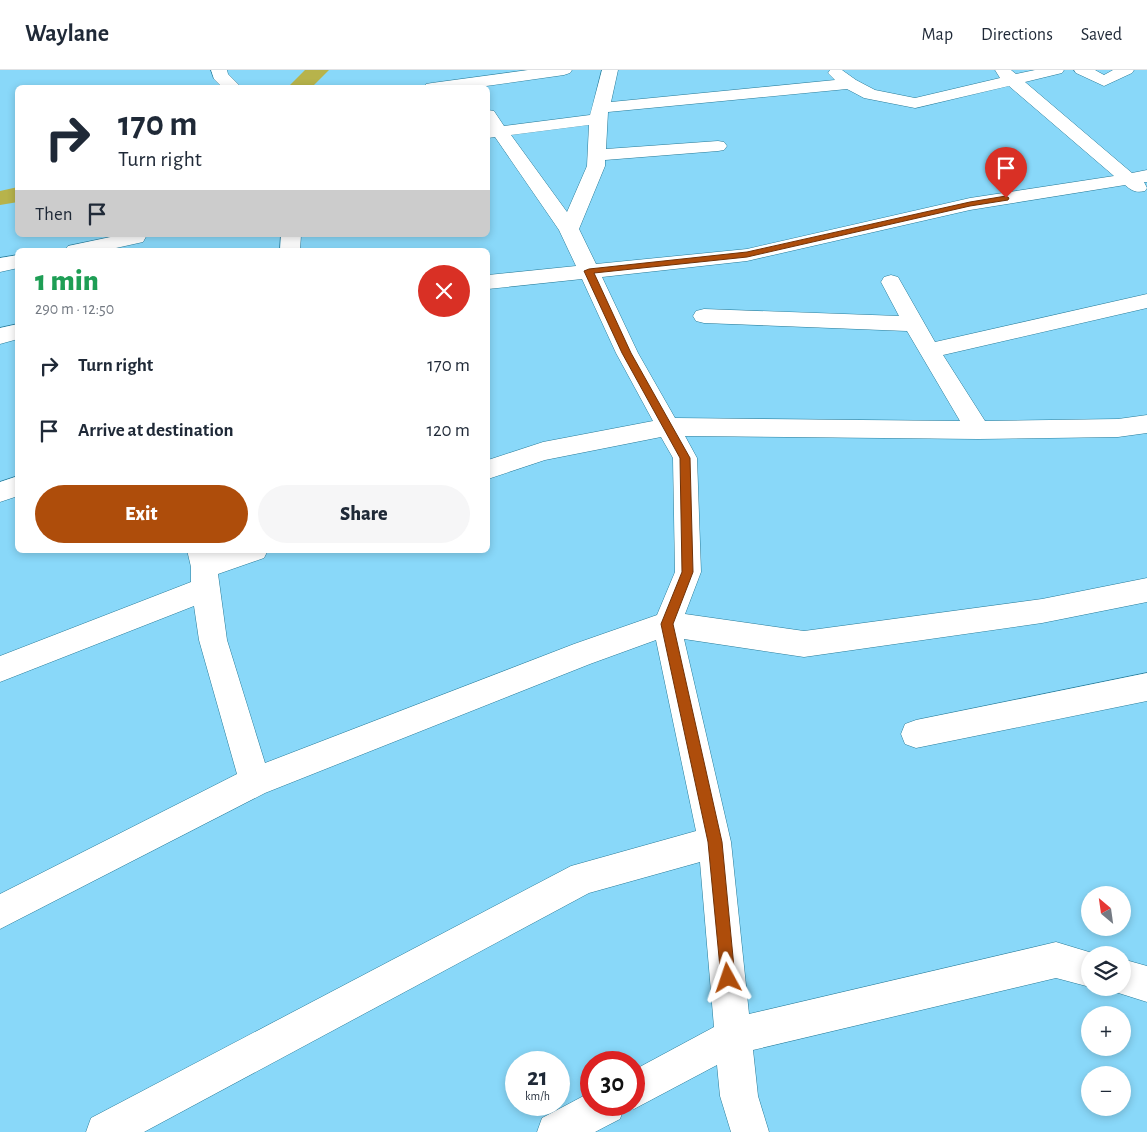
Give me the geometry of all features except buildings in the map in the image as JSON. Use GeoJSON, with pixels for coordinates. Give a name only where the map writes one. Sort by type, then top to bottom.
{"type":"FeatureCollection","features":[{"type":"Feature","properties":{"kind":"street"},"geometry":{"type":"LineString","coordinates":[[219,70],[220,76],[230,85]]}},
{"type":"Feature","properties":{"kind":"street"},"geometry":{"type":"LineString","coordinates":[[450,70],[463,85],[564,70]]}},
{"type":"Feature","properties":{"kind":"street"},"geometry":{"type":"LineString","coordinates":[[569,230],[596,166],[599,114],[610,70]]}},
{"type":"Feature","properties":{"kind":"street"},"geometry":{"type":"LineString","coordinates":[[832,70],[850,84],[870,94],[915,102],[1007,75],[1056,70]]}},
{"type":"Feature","properties":{"kind":"street"},"geometry":{"type":"LineString","coordinates":[[1082,70],[1104,81],[1126,70]]}},
{"type":"Feature","properties":{"kind":"street"},"geometry":{"type":"LineString","coordinates":[[1007,75],[1138,177],[1147,194]]}},
{"type":"Feature","properties":{"kind":"street"},"geometry":{"type":"LineString","coordinates":[[491,126],[599,114],[710,96],[850,84]]}},
{"type":"Feature","properties":{"kind":"street"},"geometry":{"type":"LineString","coordinates":[[491,126],[569,230],[627,353],[685,458],[688,572],[667,624],[715,842],[739,1096],[750,1132]]}},
{"type":"Feature","properties":{"kind":"street"},"geometry":{"type":"LineString","coordinates":[[596,155],[718,146]]}},
{"type":"Feature","properties":{"kind":"street"},"geometry":{"type":"LineString","coordinates":[[490,282],[747,255],[970,204],[1138,177]]}},
{"type":"Feature","properties":{"kind":"street"},"geometry":{"type":"LineString","coordinates":[[85,248],[136,237]]}},
{"type":"Feature","properties":{"kind":"street"},"geometry":{"type":"LineString","coordinates":[[0,265],[15,262]]}},
{"type":"Feature","properties":{"kind":"street"},"geometry":{"type":"LineString","coordinates":[[891,282],[929,351],[978,430]]}},
{"type":"Feature","properties":{"kind":"street"},"geometry":{"type":"LineString","coordinates":[[929,351],[1147,302]]}},
{"type":"Feature","properties":{"kind":"street"},"geometry":{"type":"LineString","coordinates":[[704,316],[914,324]]}},
{"type":"Feature","properties":{"kind":"street"},"geometry":{"type":"LineString","coordinates":[[0,336],[15,332]]}},
{"type":"Feature","properties":{"kind":"street"},"geometry":{"type":"LineString","coordinates":[[490,469],[543,452],[668,427],[978,430],[1118,428],[1147,424]]}},
{"type":"Feature","properties":{"kind":"street"},"geometry":{"type":"LineString","coordinates":[[0,492],[15,487]]}},
{"type":"Feature","properties":{"kind":"street"},"geometry":{"type":"LineString","coordinates":[[0,669],[203,569],[247,553]]}},
{"type":"Feature","properties":{"kind":"street"},"geometry":{"type":"LineString","coordinates":[[203,569],[213,640],[255,782]]}},
{"type":"Feature","properties":{"kind":"street"},"geometry":{"type":"LineString","coordinates":[[0,912],[255,782],[575,657],[667,624],[804,644],[1042,611],[1147,590]]}},
{"type":"Feature","properties":{"kind":"street"},"geometry":{"type":"LineString","coordinates":[[916,734],[1147,687]]}},
{"type":"Feature","properties":{"kind":"street"},"geometry":{"type":"LineString","coordinates":[[104,1132],[583,878],[715,842]]}},
{"type":"Feature","properties":{"kind":"street"},"geometry":{"type":"LineString","coordinates":[[645,1084],[734,1036],[1056,960],[1081,966]]}},
{"type":"Feature","properties":{"kind":"street"},"geometry":{"type":"LineString","coordinates":[[1131,980],[1147,984]]}},
{"type":"Feature","properties":{"kind":"street"},"geometry":{"type":"LineString","coordinates":[[556,1132],[586,1116]]}},
{"type":"Feature","properties":{"kind":"waterway"},"geometry":{"type":"LineString","coordinates":[[301,85],[318,70]]}},
{"type":"Feature","properties":{"kind":"waterway"},"geometry":{"type":"LineString","coordinates":[[0,198],[15,195]]}},
{"type":"Feature","properties":{"kind":"route"},"geometry":{"type":"LineString","coordinates":[[728,978],[715,842],[667,624],[688,572],[685,458],[627,353],[589,271],[747,255],[970,204],[1006,198]]}}]}
